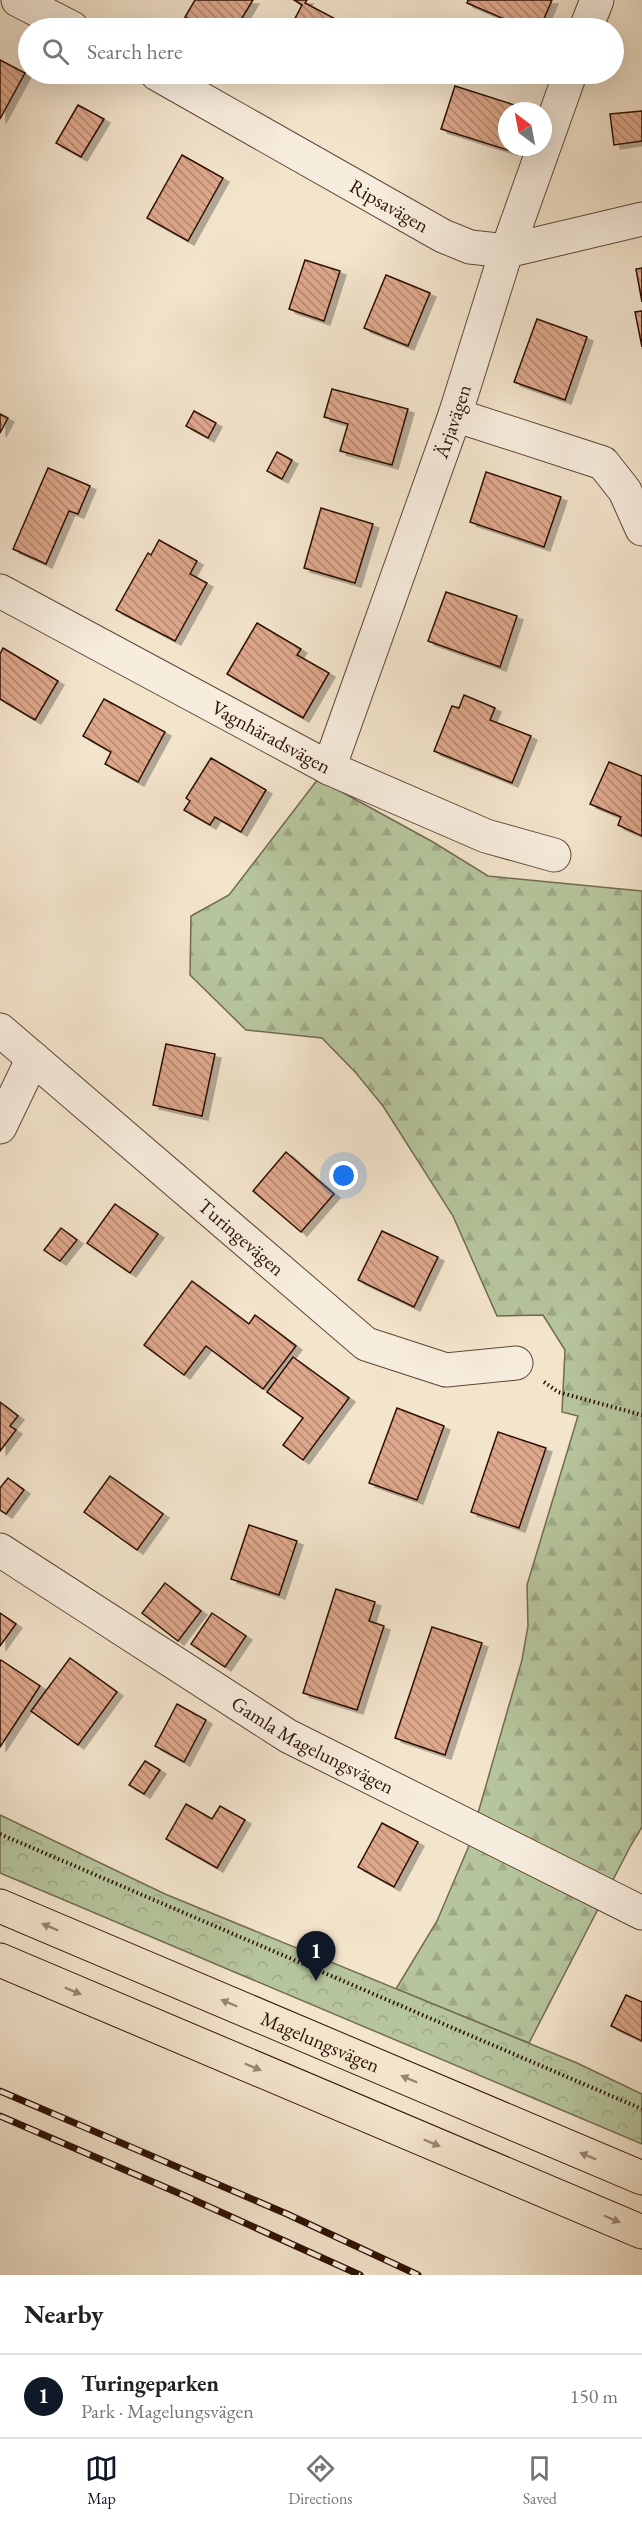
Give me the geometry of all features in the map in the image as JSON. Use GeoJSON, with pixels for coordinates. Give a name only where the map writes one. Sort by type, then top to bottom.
{"type":"FeatureCollection","features":[{"type":"Feature","properties":{"kind":"main road","name":"Magelungsvägen"},"geometry":{"type":"LineString","coordinates":[[0,1906],[642,2178]]}},
{"type":"Feature","properties":{"kind":"main road"},"geometry":{"type":"LineString","coordinates":[[0,1960],[642,2232]]}},
{"type":"Feature","properties":{"kind":"street"},"geometry":{"type":"LineString","coordinates":[[18,0],[53,18]]}},
{"type":"Feature","properties":{"kind":"street"},"geometry":{"type":"LineString","coordinates":[[590,18],[597,0]]}},
{"type":"Feature","properties":{"kind":"street","name":"Ripsavägen"},"geometry":{"type":"LineString","coordinates":[[175,84],[443,236],[470,247],[507,251],[642,219]]}},
{"type":"Feature","properties":{"kind":"street","name":"Ärjavägen"},"geometry":{"type":"LineString","coordinates":[[329,768],[455,415],[507,251],[566,84]]}},
{"type":"Feature","properties":{"kind":"street"},"geometry":{"type":"LineString","coordinates":[[455,415],[603,463],[625,491],[642,529]]}},
{"type":"Feature","properties":{"kind":"street","name":"Vagnhäradsvägen"},"geometry":{"type":"LineString","coordinates":[[0,591],[329,768],[486,836],[554,855]]}},
{"type":"Feature","properties":{"kind":"street","name":"Turingevägen"},"geometry":{"type":"LineString","coordinates":[[0,1030],[366,1344],[446,1370],[516,1362]]}},
{"type":"Feature","properties":{"kind":"street"},"geometry":{"type":"LineString","coordinates":[[0,1127],[33,1058]]}},
{"type":"Feature","properties":{"kind":"street","name":"Gamla Magelungsvägen"},"geometry":{"type":"LineString","coordinates":[[0,1550],[288,1736],[642,1913]]}},
{"type":"Feature","properties":{"kind":"path"},"geometry":{"type":"LineString","coordinates":[[516,1362],[558,1392],[642,1415]]}},
{"type":"Feature","properties":{"kind":"path"},"geometry":{"type":"LineString","coordinates":[[0,1834],[642,2109]]}},
{"type":"Feature","properties":{"kind":"green space"},"geometry":{"type":"Polygon","coordinates":[[[318,779],[433,842],[488,876],[642,891],[642,1827],[529,2043],[396,1989],[437,1921],[468,1848],[522,1660],[528,1626],[527,1585],[578,1416],[562,1412],[565,1350],[543,1315],[497,1316],[453,1216],[383,1106],[356,1073],[322,1038],[246,1030],[190,975],[191,916],[229,895],[318,779]]]}},
{"type":"Feature","properties":{"kind":"green space"},"geometry":{"type":"Polygon","coordinates":[[[0,1815],[165,1894],[577,2063],[642,2094],[642,2144],[0,1873],[0,1815]]]}},
{"type":"Feature","properties":{"kind":"building"},"geometry":{"type":"Polygon","coordinates":[[[195,0],[253,0],[242,18],[185,17],[195,0]]]}},
{"type":"Feature","properties":{"kind":"building"},"geometry":{"type":"Polygon","coordinates":[[[294,0],[307,0],[305,3],[334,18],[295,18],[302,5],[294,0]]]}},
{"type":"Feature","properties":{"kind":"building"},"geometry":{"type":"Polygon","coordinates":[[[468,0],[552,0],[544,18],[502,18],[467,3],[468,0]]]}},
{"type":"Feature","properties":{"kind":"building"},"geometry":{"type":"Polygon","coordinates":[[[0,60],[18,69],[19,84],[0,119],[0,60]]]}},
{"type":"Feature","properties":{"kind":"building"},"geometry":{"type":"Polygon","coordinates":[[[455,86],[505,102],[498,102],[498,147],[441,129],[455,86]]]}},
{"type":"Feature","properties":{"kind":"building"},"geometry":{"type":"Polygon","coordinates":[[[78,105],[104,119],[81,157],[56,143],[78,105]]]}},
{"type":"Feature","properties":{"kind":"building"},"geometry":{"type":"Polygon","coordinates":[[[642,111],[642,141],[614,145],[610,114],[642,111]]]}},
{"type":"Feature","properties":{"kind":"building"},"geometry":{"type":"Polygon","coordinates":[[[182,155],[223,178],[188,241],[147,218],[182,155]]]}},
{"type":"Feature","properties":{"kind":"building"},"geometry":{"type":"Polygon","coordinates":[[[305,260],[340,271],[324,321],[289,309],[305,260]]]}},
{"type":"Feature","properties":{"kind":"building"},"geometry":{"type":"Polygon","coordinates":[[[642,268],[642,302],[636,269],[642,268]]]}},
{"type":"Feature","properties":{"kind":"building"},"geometry":{"type":"Polygon","coordinates":[[[386,275],[430,293],[408,346],[364,328],[386,275]]]}},
{"type":"Feature","properties":{"kind":"building"},"geometry":{"type":"Polygon","coordinates":[[[642,311],[642,347],[635,312],[642,311]]]}},
{"type":"Feature","properties":{"kind":"building"},"geometry":{"type":"Polygon","coordinates":[[[537,319],[587,337],[565,400],[514,382],[537,319]]]}},
{"type":"Feature","properties":{"kind":"building"},"geometry":{"type":"Polygon","coordinates":[[[332,389],[408,409],[392,465],[340,451],[348,424],[324,417],[332,389]]]}},
{"type":"Feature","properties":{"kind":"building"},"geometry":{"type":"Polygon","coordinates":[[[194,411],[216,423],[208,438],[186,426],[194,411]]]}},
{"type":"Feature","properties":{"kind":"building"},"geometry":{"type":"Polygon","coordinates":[[[0,414],[8,418],[0,433],[0,414]]]}},
{"type":"Feature","properties":{"kind":"building"},"geometry":{"type":"Polygon","coordinates":[[[277,452],[292,460],[282,479],[267,471],[277,452]]]}},
{"type":"Feature","properties":{"kind":"building"},"geometry":{"type":"Polygon","coordinates":[[[48,468],[90,486],[78,514],[69,511],[46,564],[13,549],[48,468]]]}},
{"type":"Feature","properties":{"kind":"building"},"geometry":{"type":"Polygon","coordinates":[[[486,472],[561,497],[544,547],[470,522],[486,472]]]}},
{"type":"Feature","properties":{"kind":"building"},"geometry":{"type":"Polygon","coordinates":[[[321,508],[373,524],[355,583],[304,568],[321,508]]]}},
{"type":"Feature","properties":{"kind":"building"},"geometry":{"type":"Polygon","coordinates":[[[159,540],[197,561],[190,574],[207,583],[175,641],[116,610],[148,553],[151,555],[159,540]]]}},
{"type":"Feature","properties":{"kind":"building"},"geometry":{"type":"Polygon","coordinates":[[[446,592],[517,616],[500,667],[428,641],[446,592]]]}},
{"type":"Feature","properties":{"kind":"building"},"geometry":{"type":"Polygon","coordinates":[[[257,623],[301,649],[297,655],[329,673],[303,718],[227,674],[257,623]]]}},
{"type":"Feature","properties":{"kind":"building"},"geometry":{"type":"Polygon","coordinates":[[[3,648],[58,681],[35,720],[0,699],[0,654],[3,648]]]}},
{"type":"Feature","properties":{"kind":"building"},"geometry":{"type":"Polygon","coordinates":[[[464,695],[495,708],[490,720],[531,736],[512,783],[434,751],[452,706],[459,708],[464,695]]]}},
{"type":"Feature","properties":{"kind":"building"},"geometry":{"type":"Polygon","coordinates":[[[104,699],[165,732],[138,782],[105,764],[111,752],[83,736],[104,699]]]}},
{"type":"Feature","properties":{"kind":"building"},"geometry":{"type":"Polygon","coordinates":[[[211,758],[266,790],[241,832],[215,817],[210,825],[184,810],[190,801],[186,798],[211,758]]]}},
{"type":"Feature","properties":{"kind":"building"},"geometry":{"type":"Polygon","coordinates":[[[609,762],[642,776],[642,836],[618,825],[621,817],[590,804],[609,762]]]}},
{"type":"Feature","properties":{"kind":"building"},"geometry":{"type":"Polygon","coordinates":[[[166,1044],[215,1054],[202,1116],[153,1105],[166,1044]]]}},
{"type":"Feature","properties":{"kind":"building"},"geometry":{"type":"Polygon","coordinates":[[[286,1152],[334,1194],[301,1232],[253,1191],[286,1152]]]}},
{"type":"Feature","properties":{"kind":"building"},"geometry":{"type":"Polygon","coordinates":[[[115,1204],[158,1234],[130,1273],[87,1243],[115,1204]]]}},
{"type":"Feature","properties":{"kind":"building"},"geometry":{"type":"Polygon","coordinates":[[[61,1228],[77,1240],[60,1261],[44,1250],[61,1228]]]}},
{"type":"Feature","properties":{"kind":"building"},"geometry":{"type":"Polygon","coordinates":[[[382,1231],[438,1257],[414,1307],[358,1280],[382,1231]]]}},
{"type":"Feature","properties":{"kind":"building"},"geometry":{"type":"Polygon","coordinates":[[[192,1281],[249,1324],[255,1315],[296,1346],[263,1389],[206,1346],[184,1375],[144,1345],[192,1281]]]}},
{"type":"Feature","properties":{"kind":"building"},"geometry":{"type":"Polygon","coordinates":[[[293,1357],[349,1398],[303,1460],[283,1445],[303,1418],[267,1392],[293,1357]]]}},
{"type":"Feature","properties":{"kind":"building"},"geometry":{"type":"Polygon","coordinates":[[[0,1402],[18,1416],[10,1426],[16,1430],[0,1451],[0,1402]]]}},
{"type":"Feature","properties":{"kind":"building"},"geometry":{"type":"Polygon","coordinates":[[[397,1408],[444,1426],[417,1500],[369,1483],[397,1408]]]}},
{"type":"Feature","properties":{"kind":"building"},"geometry":{"type":"Polygon","coordinates":[[[498,1432],[546,1448],[519,1528],[471,1512],[498,1432]]]}},
{"type":"Feature","properties":{"kind":"building"},"geometry":{"type":"Polygon","coordinates":[[[110,1476],[163,1514],[137,1550],[84,1512],[110,1476]]]}},
{"type":"Feature","properties":{"kind":"building"},"geometry":{"type":"Polygon","coordinates":[[[8,1478],[24,1490],[6,1514],[0,1510],[0,1488],[8,1478]]]}},
{"type":"Feature","properties":{"kind":"building"},"geometry":{"type":"Polygon","coordinates":[[[249,1525],[297,1541],[279,1595],[231,1579],[249,1525]]]}},
{"type":"Feature","properties":{"kind":"building"},"geometry":{"type":"Polygon","coordinates":[[[165,1583],[201,1611],[178,1641],[142,1613],[165,1583]]]}},
{"type":"Feature","properties":{"kind":"building"},"geometry":{"type":"Polygon","coordinates":[[[336,1589],[375,1602],[369,1621],[384,1626],[357,1710],[303,1693],[336,1589]]]}},
{"type":"Feature","properties":{"kind":"building"},"geometry":{"type":"Polygon","coordinates":[[[0,1613],[16,1624],[0,1646],[0,1613]]]}},
{"type":"Feature","properties":{"kind":"building"},"geometry":{"type":"Polygon","coordinates":[[[212,1613],[246,1636],[225,1667],[191,1644],[212,1613]]]}},
{"type":"Feature","properties":{"kind":"building"},"geometry":{"type":"Polygon","coordinates":[[[432,1627],[482,1643],[445,1755],[395,1738],[432,1627]]]}},
{"type":"Feature","properties":{"kind":"building"},"geometry":{"type":"Polygon","coordinates":[[[70,1658],[117,1692],[78,1745],[31,1711],[70,1658]]]}},
{"type":"Feature","properties":{"kind":"building"},"geometry":{"type":"Polygon","coordinates":[[[1,1660],[40,1686],[0,1747],[0,1662],[1,1660]]]}},
{"type":"Feature","properties":{"kind":"building"},"geometry":{"type":"Polygon","coordinates":[[[177,1704],[206,1720],[184,1762],[155,1746],[177,1704]]]}},
{"type":"Feature","properties":{"kind":"building"},"geometry":{"type":"Polygon","coordinates":[[[145,1761],[160,1770],[144,1794],[129,1785],[145,1761]]]}},
{"type":"Feature","properties":{"kind":"building"},"geometry":{"type":"Polygon","coordinates":[[[186,1804],[212,1819],[220,1806],[245,1820],[217,1868],[166,1839],[186,1804]]]}},
{"type":"Feature","properties":{"kind":"building"},"geometry":{"type":"Polygon","coordinates":[[[382,1823],[418,1842],[394,1887],[358,1867],[382,1823]]]}},
{"type":"Feature","properties":{"kind":"building"},"geometry":{"type":"Polygon","coordinates":[[[626,1995],[642,2002],[642,2041],[611,2026],[626,1995]]]}},
{"type":"Feature","properties":{"kind":"railway"},"geometry":{"type":"LineString","coordinates":[[0,2091],[287,2214],[418,2275]]}},
{"type":"Feature","properties":{"kind":"railway"},"geometry":{"type":"LineString","coordinates":[[0,2116],[360,2275]]}},
{"type":"Feature","properties":{"kind":"place","name":"Turingeparken"},"geometry":{"type":"Point","coordinates":[316,1981]}}]}
